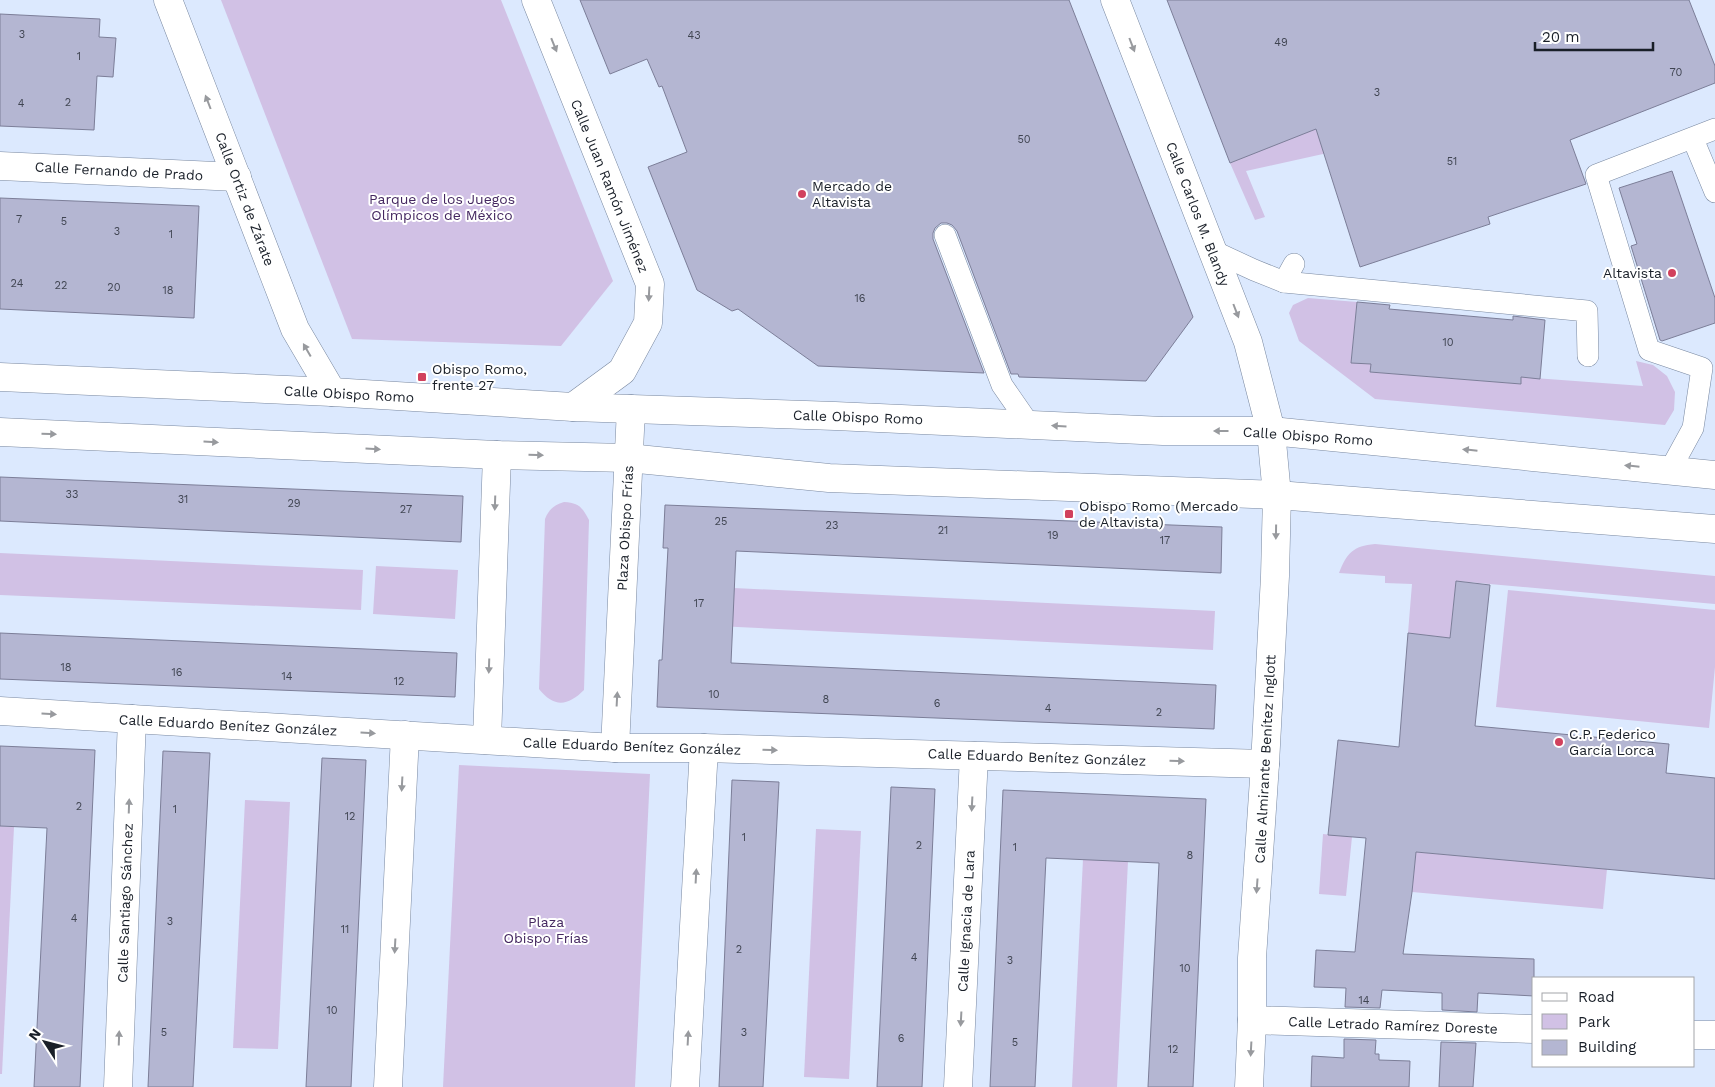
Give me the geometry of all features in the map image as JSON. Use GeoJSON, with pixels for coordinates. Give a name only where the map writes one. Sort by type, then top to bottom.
{"type":"FeatureCollection","features":[{"type":"Feature","properties":{"kind":"street","name":"Calle Ortiz de Zárate"},"geometry":{"type":"LineString","coordinates":[[168,0],[295,330],[332,392]]}},
{"type":"Feature","properties":{"kind":"street","name":"Calle Juan Ramón Jiménez"},"geometry":{"type":"LineString","coordinates":[[536,0],[650,284],[648,323],[622,371],[573,407]]}},
{"type":"Feature","properties":{"kind":"street","name":"Calle Carlos M. Blandy"},"geometry":{"type":"LineString","coordinates":[[1115,0],[1248,342],[1271,431]]}},
{"type":"Feature","properties":{"kind":"street","name":"Calle Fernando de Prado"},"geometry":{"type":"LineString","coordinates":[[0,166],[237,177]]}},
{"type":"Feature","properties":{"kind":"street","name":"Calle Obispo Romo"},"geometry":{"type":"LineString","coordinates":[[0,377],[332,392],[573,407],[1029,424],[1163,431],[1271,431],[1715,475]]}},
{"type":"Feature","properties":{"kind":"street","name":"Plaza Obispo Frías"},"geometry":{"type":"LineString","coordinates":[[615,748],[630,409]]}},
{"type":"Feature","properties":{"kind":"street","name":"Calle Almirante Benítez Inglott"},"geometry":{"type":"LineString","coordinates":[[1248,1087],[1252,1020],[1252,958],[1275,576],[1277,496],[1271,431]]}},
{"type":"Feature","properties":{"kind":"street"},"geometry":{"type":"LineString","coordinates":[[0,432],[628,458],[829,478],[1277,496],[1715,530]]}},
{"type":"Feature","properties":{"kind":"street"},"geometry":{"type":"LineString","coordinates":[[487,740],[497,454]]}},
{"type":"Feature","properties":{"kind":"street","name":"Calle Eduardo Benítez González"},"geometry":{"type":"LineString","coordinates":[[0,711],[615,748],[704,748],[1265,764]]}},
{"type":"Feature","properties":{"kind":"street","name":"Calle Santiago Sánchez"},"geometry":{"type":"LineString","coordinates":[[118,1087],[132,719]]}},
{"type":"Feature","properties":{"kind":"street"},"geometry":{"type":"LineString","coordinates":[[388,1087],[405,736]]}},
{"type":"Feature","properties":{"kind":"street"},"geometry":{"type":"LineString","coordinates":[[685,1087],[704,748]]}},
{"type":"Feature","properties":{"kind":"street","name":"Calle Ignacia de Lara"},"geometry":{"type":"LineString","coordinates":[[958,1087],[974,756]]}},
{"type":"Feature","properties":{"kind":"street","name":"Calle Letrado Ramírez Doreste"},"geometry":{"type":"LineString","coordinates":[[1252,1020],[1532,1029]]}},
{"type":"Feature","properties":{"kind":"street"},"geometry":{"type":"LineString","coordinates":[[1695,1035],[1715,1035]]}},
{"type":"Feature","properties":{"kind":"lane"},"geometry":{"type":"LineString","coordinates":[[1670,470],[1693,428],[1708,370],[1649,350],[1596,176],[1715,129]]}},
{"type":"Feature","properties":{"kind":"lane"},"geometry":{"type":"LineString","coordinates":[[1693,139],[1715,192]]}},
{"type":"Feature","properties":{"kind":"lane"},"geometry":{"type":"LineString","coordinates":[[945,235],[1002,385],[1029,424]]}},
{"type":"Feature","properties":{"kind":"lane"},"geometry":{"type":"LineString","coordinates":[[1212,251],[1254,270],[1587,310],[1588,356]]}},
{"type":"Feature","properties":{"kind":"green space","name":"Parque de los Juegos Olímpicos de México"},"geometry":{"type":"Polygon","coordinates":[[[221,0],[501,0],[613,281],[561,346],[352,339],[221,0]]]}},
{"type":"Feature","properties":{"kind":"green space"},"geometry":{"type":"Polygon","coordinates":[[[1473,65],[1370,138],[1323,154],[1246,171],[1265,217],[1255,220],[1230,163],[1473,65]]]}},
{"type":"Feature","properties":{"kind":"green space"},"geometry":{"type":"Polygon","coordinates":[[[1308,298],[1357,302],[1351,362],[1371,364],[1370,372],[1521,384],[1521,377],[1643,386],[1636,361],[1653,365],[1667,376],[1675,392],[1674,410],[1665,425],[1375,399],[1299,341],[1289,313],[1293,305],[1308,298]]]}},
{"type":"Feature","properties":{"kind":"green space"},"geometry":{"type":"Polygon","coordinates":[[[564,502],[580,506],[589,520],[584,690],[567,702],[561,703],[550,699],[539,689],[545,519],[552,508],[564,502]]]}},
{"type":"Feature","properties":{"kind":"green space"},"geometry":{"type":"Polygon","coordinates":[[[1375,544],[1715,576],[1715,604],[1456,581],[1450,638],[1408,633],[1412,584],[1385,583],[1385,576],[1339,573],[1345,560],[1352,552],[1361,547],[1375,544]]]}},
{"type":"Feature","properties":{"kind":"green space"},"geometry":{"type":"Polygon","coordinates":[[[0,553],[363,570],[361,610],[0,595],[0,553]]]}},
{"type":"Feature","properties":{"kind":"green space"},"geometry":{"type":"Polygon","coordinates":[[[376,566],[458,570],[455,619],[373,614],[376,566]]]}},
{"type":"Feature","properties":{"kind":"green space"},"geometry":{"type":"Polygon","coordinates":[[[734,588],[1215,611],[1213,650],[717,626],[734,588]]]}},
{"type":"Feature","properties":{"kind":"green space"},"geometry":{"type":"Polygon","coordinates":[[[1508,590],[1715,610],[1715,667],[1709,728],[1496,707],[1508,590]]]}},
{"type":"Feature","properties":{"kind":"green space","name":"Plaza Obispo Frías"},"geometry":{"type":"Polygon","coordinates":[[[459,765],[650,774],[635,1087],[443,1087],[459,765]]]}},
{"type":"Feature","properties":{"kind":"green space"},"geometry":{"type":"Polygon","coordinates":[[[245,800],[290,802],[278,1049],[233,1048],[245,800]]]}},
{"type":"Feature","properties":{"kind":"green space"},"geometry":{"type":"Polygon","coordinates":[[[0,826],[14,827],[2,1074],[0,1074],[0,826]]]}},
{"type":"Feature","properties":{"kind":"green space"},"geometry":{"type":"Polygon","coordinates":[[[816,829],[861,831],[849,1079],[804,1077],[816,829]]]}},
{"type":"Feature","properties":{"kind":"green space"},"geometry":{"type":"Polygon","coordinates":[[[1323,834],[1352,837],[1346,896],[1319,894],[1323,834]]]}},
{"type":"Feature","properties":{"kind":"green space"},"geometry":{"type":"Polygon","coordinates":[[[1416,852],[1607,869],[1603,909],[1412,892],[1416,852]]]}},
{"type":"Feature","properties":{"kind":"green space"},"geometry":{"type":"Polygon","coordinates":[[[1083,859],[1128,861],[1117,1087],[1072,1087],[1083,859]]]}},
{"type":"Feature","properties":{"kind":"building"},"geometry":{"type":"Polygon","coordinates":[[[580,0],[1069,0],[1193,317],[1146,381],[1019,377],[1018,374],[1011,374],[957,231],[952,225],[941,223],[935,228],[933,239],[984,373],[818,366],[738,309],[732,311],[697,290],[648,167],[687,152],[662,86],[659,87],[647,59],[610,74],[580,0]]]}},
{"type":"Feature","properties":{"kind":"building"},"geometry":{"type":"Polygon","coordinates":[[[1167,0],[1689,0],[1715,66],[1715,83],[1570,140],[1586,184],[1488,217],[1490,224],[1360,267],[1316,129],[1230,163],[1167,0]]]}},
{"type":"Feature","properties":{"kind":"building"},"geometry":{"type":"Polygon","coordinates":[[[0,14],[100,19],[99,37],[116,38],[113,77],[97,76],[94,130],[0,126],[0,14]]]}},
{"type":"Feature","properties":{"kind":"building","name":"Altavista"},"geometry":{"type":"Polygon","coordinates":[[[1672,171],[1715,298],[1715,323],[1662,341],[1660,340],[1631,246],[1637,244],[1619,188],[1672,171]]]}},
{"type":"Feature","properties":{"kind":"building"},"geometry":{"type":"Polygon","coordinates":[[[0,198],[199,206],[194,318],[0,309],[0,198]]]}},
{"type":"Feature","properties":{"kind":"building"},"geometry":{"type":"Polygon","coordinates":[[[1357,302],[1390,305],[1389,309],[1513,320],[1513,316],[1545,320],[1540,379],[1521,377],[1521,384],[1370,372],[1371,364],[1351,363],[1357,302]]]}},
{"type":"Feature","properties":{"kind":"building"},"geometry":{"type":"Polygon","coordinates":[[[0,477],[463,496],[461,542],[0,521],[0,477]]]}},
{"type":"Feature","properties":{"kind":"building"},"geometry":{"type":"Polygon","coordinates":[[[665,505],[1222,527],[1221,573],[736,551],[731,663],[1216,685],[1214,729],[657,707],[659,660],[662,660],[668,548],[663,548],[665,505]]]}},
{"type":"Feature","properties":{"kind":"building","name":"C.P. Federico García Lorca"},"geometry":{"type":"Polygon","coordinates":[[[1456,581],[1490,585],[1475,726],[1669,744],[1666,773],[1715,778],[1715,879],[1416,852],[1403,954],[1534,959],[1532,996],[1478,993],[1477,1012],[1442,1010],[1442,993],[1382,990],[1380,1008],[1345,1007],[1346,988],[1314,987],[1316,950],[1355,952],[1366,838],[1328,835],[1338,740],[1399,747],[1408,633],[1450,638],[1456,581]]]}},
{"type":"Feature","properties":{"kind":"building"},"geometry":{"type":"Polygon","coordinates":[[[0,633],[457,653],[455,697],[0,679],[0,633]]]}},
{"type":"Feature","properties":{"kind":"building"},"geometry":{"type":"Polygon","coordinates":[[[0,746],[95,750],[80,1087],[34,1087],[47,828],[0,826],[0,746]]]}},
{"type":"Feature","properties":{"kind":"building"},"geometry":{"type":"Polygon","coordinates":[[[163,751],[210,753],[193,1087],[148,1087],[163,751]]]}},
{"type":"Feature","properties":{"kind":"building"},"geometry":{"type":"Polygon","coordinates":[[[322,758],[366,760],[351,1087],[306,1087],[322,758]]]}},
{"type":"Feature","properties":{"kind":"building"},"geometry":{"type":"Polygon","coordinates":[[[732,780],[779,782],[763,1087],[719,1087],[732,780]]]}},
{"type":"Feature","properties":{"kind":"building"},"geometry":{"type":"Polygon","coordinates":[[[891,787],[935,789],[922,1087],[877,1087],[891,787]]]}},
{"type":"Feature","properties":{"kind":"building"},"geometry":{"type":"Polygon","coordinates":[[[1003,790],[1206,799],[1193,1087],[1148,1087],[1159,863],[1046,858],[1035,1087],[990,1087],[1003,790]]]}},
{"type":"Feature","properties":{"kind":"building"},"geometry":{"type":"Polygon","coordinates":[[[1344,1039],[1376,1040],[1375,1054],[1379,1054],[1379,1060],[1410,1061],[1409,1087],[1311,1087],[1312,1056],[1344,1058],[1344,1039]]]}},
{"type":"Feature","properties":{"kind":"building"},"geometry":{"type":"Polygon","coordinates":[[[1441,1042],[1476,1043],[1473,1087],[1439,1087],[1441,1042]]]}},
{"type":"Feature","properties":{"kind":"place","name":"Mercado de Altavista"},"geometry":{"type":"Point","coordinates":[802,194]}},
{"type":"Feature","properties":{"kind":"place","name":"Altavista"},"geometry":{"type":"Point","coordinates":[1672,273]}},
{"type":"Feature","properties":{"kind":"place","name":"Obispo Romo, frente 27"},"geometry":{"type":"Point","coordinates":[422,377]}},
{"type":"Feature","properties":{"kind":"place","name":"Obispo Romo (Mercado de Altavista)"},"geometry":{"type":"Point","coordinates":[1069,514]}},
{"type":"Feature","properties":{"kind":"place","name":"C.P. Federico García Lorca"},"geometry":{"type":"Point","coordinates":[1559,742]}}]}
